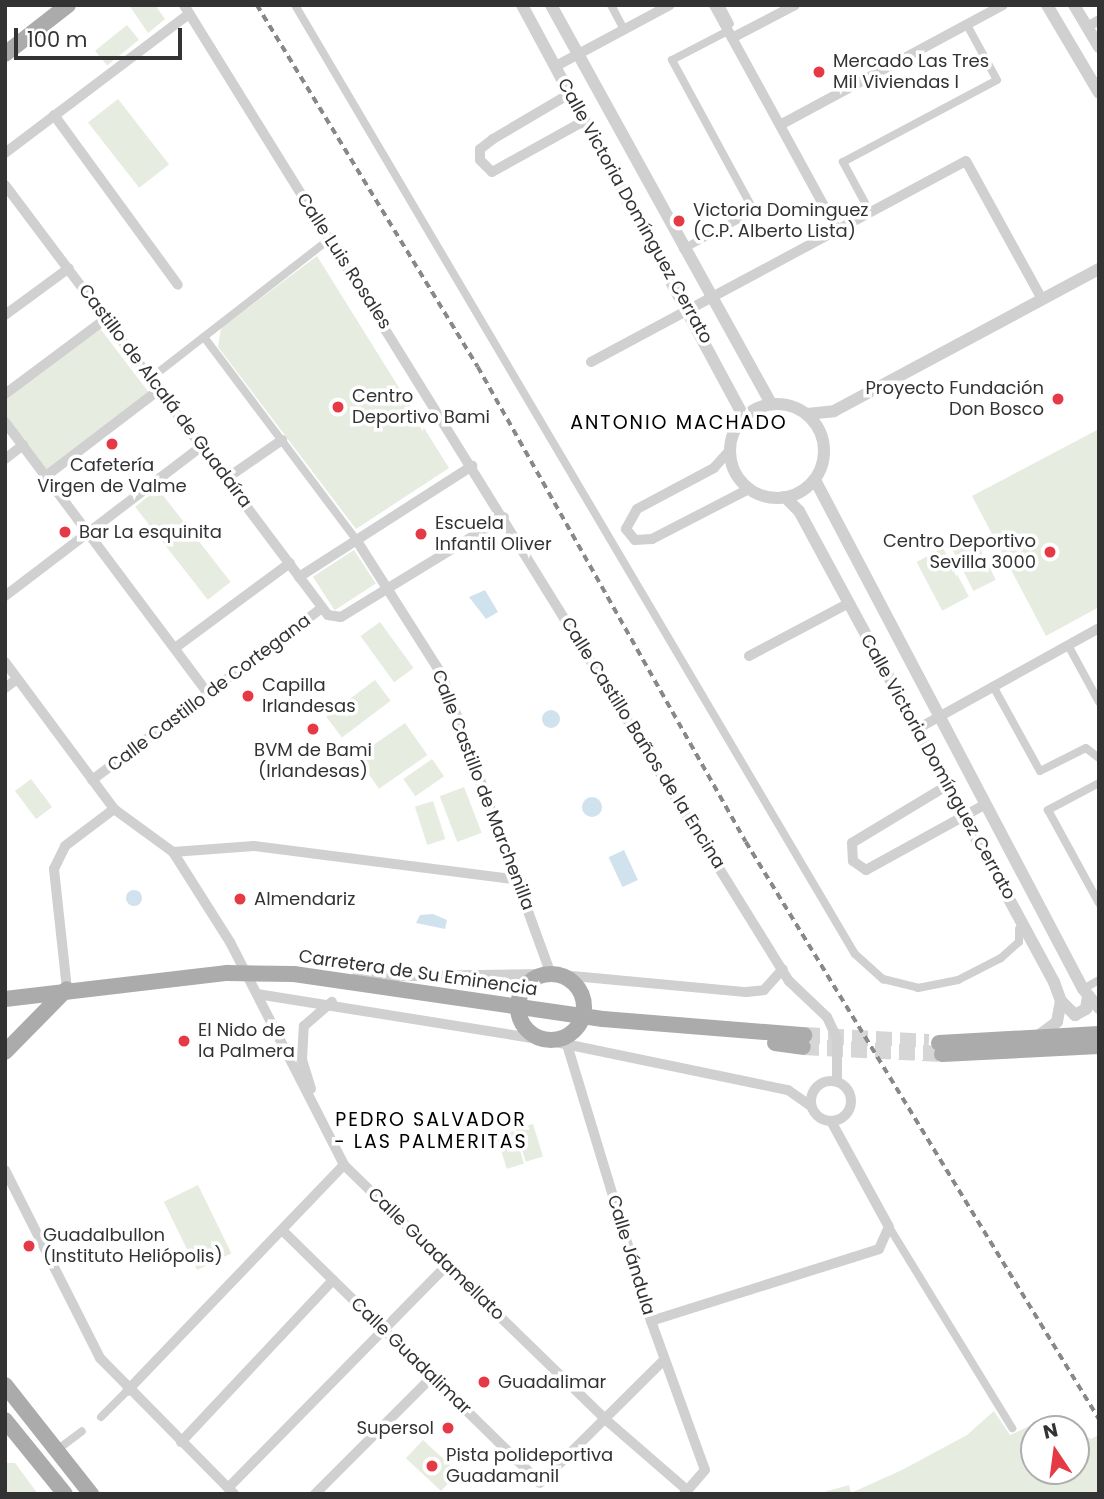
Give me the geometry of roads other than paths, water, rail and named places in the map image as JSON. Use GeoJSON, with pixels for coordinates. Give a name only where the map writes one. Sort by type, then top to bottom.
{"type":"FeatureCollection","features":[{"type":"Feature","properties":{"kind":"main road"},"geometry":{"type":"LineString","coordinates":[[49,22],[68,5]]}},
{"type":"Feature","properties":{"kind":"main road"},"geometry":{"type":"LineString","coordinates":[[5,54],[76,5]]}},
{"type":"Feature","properties":{"kind":"main road","name":"Carretera de Su Eminencia"},"geometry":{"type":"LineString","coordinates":[[5,999],[67,989],[245,972],[340,978],[583,1016],[804,1041]]}},
{"type":"Feature","properties":{"kind":"main road"},"geometry":{"type":"LineString","coordinates":[[551,974],[580,990],[583,1016],[566,1043],[542,1040],[523,1027],[517,1006],[527,983],[551,974]]}},
{"type":"Feature","properties":{"kind":"main road"},"geometry":{"type":"LineString","coordinates":[[5,1052],[67,989]]}},
{"type":"Feature","properties":{"kind":"main road"},"geometry":{"type":"LineString","coordinates":[[1099,1034],[940,1049],[1099,1046]]}},
{"type":"Feature","properties":{"kind":"main road"},"geometry":{"type":"LineString","coordinates":[[5,1385],[91,1494]]}},
{"type":"Feature","properties":{"kind":"main road"},"geometry":{"type":"LineString","coordinates":[[7,1427],[65,1494]]}},
{"type":"Feature","properties":{"kind":"street"},"geometry":{"type":"LineString","coordinates":[[295,5],[855,954],[883,979],[918,988],[958,980],[1000,958],[1018,942],[1019,929]]}},
{"type":"Feature","properties":{"kind":"street","name":"Calle Victoria Domínguez Cerrato"},"geometry":{"type":"LineString","coordinates":[[522,5],[690,310],[744,418]]}},
{"type":"Feature","properties":{"kind":"street","name":"Calle Victoria Domínguez Cerrato"},"geometry":{"type":"LineString","coordinates":[[551,5],[710,298],[771,404]]}},
{"type":"Feature","properties":{"kind":"street"},"geometry":{"type":"LineString","coordinates":[[611,5],[624,29]]}},
{"type":"Feature","properties":{"kind":"street"},"geometry":{"type":"LineString","coordinates":[[556,66],[670,5]]}},
{"type":"Feature","properties":{"kind":"street"},"geometry":{"type":"LineString","coordinates":[[714,5],[837,230]]}},
{"type":"Feature","properties":{"kind":"street"},"geometry":{"type":"LineString","coordinates":[[720,5],[734,32],[784,5]]}},
{"type":"Feature","properties":{"kind":"street"},"geometry":{"type":"LineString","coordinates":[[683,249],[754,211],[673,60],[795,5]]}},
{"type":"Feature","properties":{"kind":"street"},"geometry":{"type":"LineString","coordinates":[[780,125],[1003,5]]}},
{"type":"Feature","properties":{"kind":"street"},"geometry":{"type":"LineString","coordinates":[[1074,5],[1099,47]]}},
{"type":"Feature","properties":{"kind":"street"},"geometry":{"type":"LineString","coordinates":[[1048,6],[1099,93]]}},
{"type":"Feature","properties":{"kind":"street"},"geometry":{"type":"LineString","coordinates":[[5,153],[187,9]]}},
{"type":"Feature","properties":{"kind":"street","name":"Calle Luis Rosales"},"geometry":{"type":"LineString","coordinates":[[187,9],[504,517]]}},
{"type":"Feature","properties":{"kind":"street"},"geometry":{"type":"LineString","coordinates":[[1087,27],[1099,20]]}},
{"type":"Feature","properties":{"kind":"street"},"geometry":{"type":"LineString","coordinates":[[870,212],[843,162],[997,80],[967,25]]}},
{"type":"Feature","properties":{"kind":"street"},"geometry":{"type":"LineString","coordinates":[[571,93],[493,139],[480,149],[480,160],[492,172],[586,120]]}},
{"type":"Feature","properties":{"kind":"street"},"geometry":{"type":"LineString","coordinates":[[54,115],[178,285]]}},
{"type":"Feature","properties":{"kind":"street"},"geometry":{"type":"LineString","coordinates":[[591,362],[966,161],[1042,299]]}},
{"type":"Feature","properties":{"kind":"street","name":"Castillo de Alcalá de Guadaíra"},"geometry":{"type":"LineString","coordinates":[[5,185],[322,608]]}},
{"type":"Feature","properties":{"kind":"street"},"geometry":{"type":"LineString","coordinates":[[151,378],[331,238]]}},
{"type":"Feature","properties":{"kind":"street"},"geometry":{"type":"LineString","coordinates":[[5,315],[69,268]]}},
{"type":"Feature","properties":{"kind":"street"},"geometry":{"type":"LineString","coordinates":[[749,489],[652,539],[635,540],[626,529],[637,509],[714,468],[730,450],[744,418],[771,404],[807,414],[834,411],[1099,269]]}},
{"type":"Feature","properties":{"kind":"street"},"geometry":{"type":"LineString","coordinates":[[5,394],[107,318]]}},
{"type":"Feature","properties":{"kind":"street"},"geometry":{"type":"LineString","coordinates":[[204,337],[357,541]]}},
{"type":"Feature","properties":{"kind":"street"},"geometry":{"type":"LineString","coordinates":[[46,476],[160,390]]}},
{"type":"Feature","properties":{"kind":"street"},"geometry":{"type":"LineString","coordinates":[[730,450],[735,472],[749,489],[785,497],[815,480],[823,438],[834,411]]}},
{"type":"Feature","properties":{"kind":"street"},"geometry":{"type":"LineString","coordinates":[[807,414],[823,438]]}},
{"type":"Feature","properties":{"kind":"street"},"geometry":{"type":"LineString","coordinates":[[5,422],[208,693]]}},
{"type":"Feature","properties":{"kind":"street"},"geometry":{"type":"LineString","coordinates":[[227,478],[282,439]]}},
{"type":"Feature","properties":{"kind":"street"},"geometry":{"type":"LineString","coordinates":[[5,459],[23,446]]}},
{"type":"Feature","properties":{"kind":"street"},"geometry":{"type":"LineString","coordinates":[[5,596],[202,446]]}},
{"type":"Feature","properties":{"kind":"street"},"geometry":{"type":"LineString","coordinates":[[299,577],[472,466]]}},
{"type":"Feature","properties":{"kind":"street","name":"Calle Victoria Domínguez Cerrato"},"geometry":{"type":"LineString","coordinates":[[815,480],[984,805],[1086,993],[1099,1008]]}},
{"type":"Feature","properties":{"kind":"street","name":"Calle Victoria Domínguez Cerrato"},"geometry":{"type":"LineString","coordinates":[[785,497],[799,511],[964,815],[1060,1002]]}},
{"type":"Feature","properties":{"kind":"street","name":"Calle Castillo de Cortegana"},"geometry":{"type":"LineString","coordinates":[[92,780],[322,608],[341,617],[504,517]]}},
{"type":"Feature","properties":{"kind":"street","name":"Calle Castillo Baños de la Encina"},"geometry":{"type":"LineString","coordinates":[[504,517],[783,969],[827,1017],[837,1038],[837,1082]]}},
{"type":"Feature","properties":{"kind":"street","name":"Calle Castillo de Marchenilla"},"geometry":{"type":"LineString","coordinates":[[357,541],[442,676],[521,880],[551,974]]}},
{"type":"Feature","properties":{"kind":"street"},"geometry":{"type":"LineString","coordinates":[[175,648],[290,563]]}},
{"type":"Feature","properties":{"kind":"street"},"geometry":{"type":"LineString","coordinates":[[749,656],[849,603]]}},
{"type":"Feature","properties":{"kind":"street"},"geometry":{"type":"LineString","coordinates":[[917,729],[1099,628]]}},
{"type":"Feature","properties":{"kind":"street"},"geometry":{"type":"LineString","coordinates":[[1068,645],[1096,692],[1099,702]]}},
{"type":"Feature","properties":{"kind":"street"},"geometry":{"type":"LineString","coordinates":[[5,662],[114,809],[173,852],[254,846],[521,880]]}},
{"type":"Feature","properties":{"kind":"street"},"geometry":{"type":"LineString","coordinates":[[5,688],[17,679]]}},
{"type":"Feature","properties":{"kind":"street"},"geometry":{"type":"LineString","coordinates":[[993,686],[1040,771],[1086,748],[1099,758]]}},
{"type":"Feature","properties":{"kind":"street"},"geometry":{"type":"LineString","coordinates":[[1099,783],[1048,810],[1099,903]]}},
{"type":"Feature","properties":{"kind":"street"},"geometry":{"type":"LineString","coordinates":[[948,785],[852,843],[853,861],[866,870],[984,805]]}},
{"type":"Feature","properties":{"kind":"street"},"geometry":{"type":"LineString","coordinates":[[67,989],[54,869],[65,846],[114,809]]}},
{"type":"Feature","properties":{"kind":"street","name":"Calle Guadamellato"},"geometry":{"type":"LineString","coordinates":[[173,852],[245,972],[344,1165],[605,1419],[686,1492]]}},
{"type":"Feature","properties":{"kind":"street"},"geometry":{"type":"LineString","coordinates":[[340,978],[551,974],[746,992],[764,990],[783,969]]}},
{"type":"Feature","properties":{"kind":"street"},"geometry":{"type":"LineString","coordinates":[[1060,1002],[1075,1015],[1086,1009],[1086,993],[1099,980]]}},
{"type":"Feature","properties":{"kind":"street"},"geometry":{"type":"LineString","coordinates":[[257,994],[333,1002],[542,1040]]}},
{"type":"Feature","properties":{"kind":"street"},"geometry":{"type":"LineString","coordinates":[[319,1115],[302,1036],[309,1017],[333,1002]]}},
{"type":"Feature","properties":{"kind":"street"},"geometry":{"type":"LineString","coordinates":[[1037,1038],[1057,1022],[1060,1002]]}},
{"type":"Feature","properties":{"kind":"street"},"geometry":{"type":"LineString","coordinates":[[566,1043],[788,1090],[831,1121],[889,1227],[1012,1428]]}},
{"type":"Feature","properties":{"kind":"street","name":"Calle Jándula"},"geometry":{"type":"LineString","coordinates":[[566,1043],[651,1321],[705,1469],[686,1492]]}},
{"type":"Feature","properties":{"kind":"street"},"geometry":{"type":"LineString","coordinates":[[811,1106],[815,1087],[837,1082],[849,1092],[850,1105],[831,1121]]}},
{"type":"Feature","properties":{"kind":"street"},"geometry":{"type":"LineString","coordinates":[[101,1417],[344,1165]]}},
{"type":"Feature","properties":{"kind":"street"},"geometry":{"type":"LineString","coordinates":[[5,1170],[100,1358],[127,1391],[231,1491],[447,1265]]}},
{"type":"Feature","properties":{"kind":"street"},"geometry":{"type":"LineString","coordinates":[[651,1321],[879,1249],[889,1227]]}},
{"type":"Feature","properties":{"kind":"street","name":"Calle Guadalimar"},"geometry":{"type":"LineString","coordinates":[[282,1230],[540,1483],[605,1419]]}},
{"type":"Feature","properties":{"kind":"street"},"geometry":{"type":"LineString","coordinates":[[181,1442],[333,1280]]}},
{"type":"Feature","properties":{"kind":"street"},"geometry":{"type":"LineString","coordinates":[[605,1419],[664,1360]]}},
{"type":"Feature","properties":{"kind":"street"},"geometry":{"type":"LineString","coordinates":[[315,1494],[432,1377]]}},
{"type":"Feature","properties":{"kind":"street"},"geometry":{"type":"LineString","coordinates":[[57,1450],[82,1431]]}},
{"type":"Feature","properties":{"kind":"water"},"geometry":{"type":"Polygon","coordinates":[[[485,590],[498,612],[486,619],[469,597],[485,590]]]}},
{"type":"Feature","properties":{"kind":"water"},"geometry":{"type":"Polygon","coordinates":[[[547,710],[555,710],[560,719],[558,726],[547,728],[542,723],[542,715],[547,710]]]}},
{"type":"Feature","properties":{"kind":"water"},"geometry":{"type":"Polygon","coordinates":[[[592,797],[599,800],[602,807],[599,814],[592,817],[585,814],[582,807],[585,800],[592,797]]]}},
{"type":"Feature","properties":{"kind":"water"},"geometry":{"type":"Polygon","coordinates":[[[624,850],[638,880],[623,887],[609,857],[624,850]]]}},
{"type":"Feature","properties":{"kind":"water"},"geometry":{"type":"Polygon","coordinates":[[[131,890],[137,890],[142,898],[140,904],[131,906],[126,901],[126,895],[131,890]]]}},
{"type":"Feature","properties":{"kind":"water"},"geometry":{"type":"Polygon","coordinates":[[[433,914],[447,920],[445,929],[416,923],[420,915],[433,914]]]}},
{"type":"Feature","properties":{"kind":"tunnel"},"geometry":{"type":"LineString","coordinates":[[804,1035],[929,1042]]}},
{"type":"Feature","properties":{"kind":"tunnel"},"geometry":{"type":"LineString","coordinates":[[803,1047],[942,1054]]}},
{"type":"Feature","properties":{"kind":"railway"},"geometry":{"type":"LineString","coordinates":[[257,5],[478,367],[746,842],[1099,1419]]}},
{"type":"Feature","properties":{"kind":"place","name":"Mercado Las Tres Mil Viviendas I"},"geometry":{"type":"Point","coordinates":[819,72]}},
{"type":"Feature","properties":{"kind":"place","name":"Victoria Dominguez (C.P. Alberto Lista)"},"geometry":{"type":"Point","coordinates":[679,221]}},
{"type":"Feature","properties":{"kind":"place","name":"Proyecto Fundación Don Bosco"},"geometry":{"type":"Point","coordinates":[1058,399]}},
{"type":"Feature","properties":{"kind":"place","name":"Centro Deportivo Bami"},"geometry":{"type":"Point","coordinates":[338,407]}},
{"type":"Feature","properties":{"kind":"place","name":"Cafetería Virgen de Valme"},"geometry":{"type":"Point","coordinates":[112,444]}},
{"type":"Feature","properties":{"kind":"place","name":"Bar La esquinita"},"geometry":{"type":"Point","coordinates":[65,532]}},
{"type":"Feature","properties":{"kind":"place","name":"Escuela Infantil Oliver"},"geometry":{"type":"Point","coordinates":[421,534]}},
{"type":"Feature","properties":{"kind":"place","name":"Centro Deportivo Sevilla 3000"},"geometry":{"type":"Point","coordinates":[1050,552]}},
{"type":"Feature","properties":{"kind":"place","name":"Capilla Irlandesas"},"geometry":{"type":"Point","coordinates":[248,696]}},
{"type":"Feature","properties":{"kind":"place","name":"BVM de Bami (Irlandesas)"},"geometry":{"type":"Point","coordinates":[313,729]}},
{"type":"Feature","properties":{"kind":"place","name":"Almendariz"},"geometry":{"type":"Point","coordinates":[240,899]}},
{"type":"Feature","properties":{"kind":"place","name":"El Nido de la Palmera"},"geometry":{"type":"Point","coordinates":[184,1041]}},
{"type":"Feature","properties":{"kind":"place","name":"Guadalbullon (Instituto Heliópolis)"},"geometry":{"type":"Point","coordinates":[29,1246]}},
{"type":"Feature","properties":{"kind":"place","name":"Guadalimar"},"geometry":{"type":"Point","coordinates":[484,1382]}},
{"type":"Feature","properties":{"kind":"place","name":"Supersol"},"geometry":{"type":"Point","coordinates":[448,1428]}},
{"type":"Feature","properties":{"kind":"place","name":"Pista polideportiva Guadamanil"},"geometry":{"type":"Point","coordinates":[432,1466]}},
{"type":"Feature","properties":{"kind":"district","name":"ANTONIO MACHADO"},"geometry":{"type":"Point","coordinates":[679,423]}},
{"type":"Feature","properties":{"kind":"district","name":"PEDRO SALVADOR - LAS PALMERITAS"},"geometry":{"type":"Point","coordinates":[431,1131]}}]}
